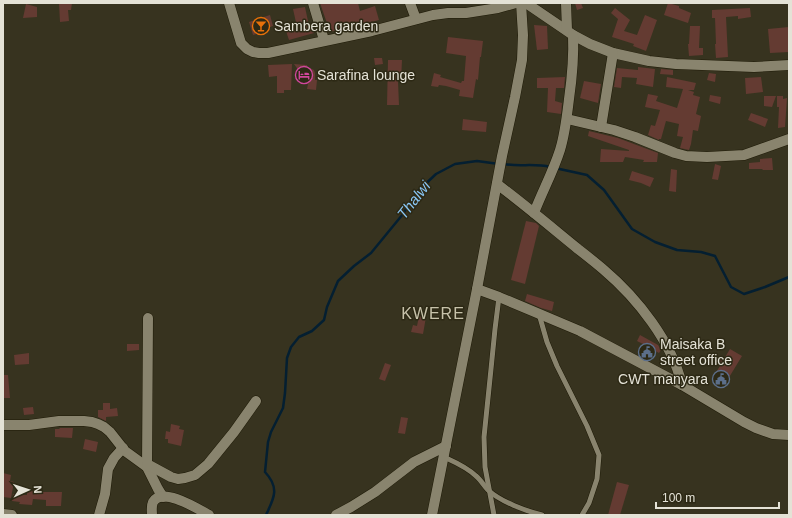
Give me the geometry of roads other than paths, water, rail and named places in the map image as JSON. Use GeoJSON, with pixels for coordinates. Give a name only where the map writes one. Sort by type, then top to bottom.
{"type":"FeatureCollection","features":[{"type":"Feature","properties":{"kind":"street"},"geometry":{"type":"LineString","coordinates":[[229,3],[241,43],[250,50],[259,53],[268,53],[299,47],[440,14],[466,13],[498,8],[516,3]]}},
{"type":"Feature","properties":{"kind":"street"},"geometry":{"type":"LineString","coordinates":[[313,3],[324,40]]}},
{"type":"Feature","properties":{"kind":"street"},"geometry":{"type":"LineString","coordinates":[[410,3],[416,19]]}},
{"type":"Feature","properties":{"kind":"street"},"geometry":{"type":"LineString","coordinates":[[432,515],[522,60],[523,36],[521,3]]}},
{"type":"Feature","properties":{"kind":"street"},"geometry":{"type":"LineString","coordinates":[[526,3],[570,33],[590,44],[613,53],[649,61],[676,64],[708,66],[789,65]]}},
{"type":"Feature","properties":{"kind":"street"},"geometry":{"type":"LineString","coordinates":[[534,212],[559,152],[566,118],[574,60],[566,3]]}},
{"type":"Feature","properties":{"kind":"street"},"geometry":{"type":"LineString","coordinates":[[601,127],[613,53]]}},
{"type":"Feature","properties":{"kind":"street"},"geometry":{"type":"LineString","coordinates":[[566,118],[635,137],[686,156],[707,157],[744,155],[789,139]]}},
{"type":"Feature","properties":{"kind":"street"},"geometry":{"type":"LineString","coordinates":[[497,184],[534,212],[605,271],[639,305],[660,333],[676,366],[682,385]]}},
{"type":"Feature","properties":{"kind":"street"},"geometry":{"type":"LineString","coordinates":[[477,289],[586,335],[682,385],[756,428],[774,434],[789,435]]}},
{"type":"Feature","properties":{"kind":"street"},"geometry":{"type":"LineString","coordinates":[[148,318],[147,465],[163,497]]}},
{"type":"Feature","properties":{"kind":"street"},"geometry":{"type":"LineString","coordinates":[[3,425],[29,425],[59,421],[92,422],[104,426],[125,451],[147,465],[178,479],[195,475],[208,464],[234,432],[256,401]]}},
{"type":"Feature","properties":{"kind":"street"},"geometry":{"type":"LineString","coordinates":[[336,515],[374,492],[414,462],[446,446]]}},
{"type":"Feature","properties":{"kind":"street"},"geometry":{"type":"LineString","coordinates":[[99,515],[105,494],[108,469],[114,458],[123,448]]}},
{"type":"Feature","properties":{"kind":"street"},"geometry":{"type":"LineString","coordinates":[[152,515],[152,503],[156,499],[163,497],[178,499],[209,515]]}},
{"type":"Feature","properties":{"kind":"street"},"geometry":{"type":"LineString","coordinates":[[3,514],[12,515]]}},
{"type":"Feature","properties":{"kind":"lane"},"geometry":{"type":"LineString","coordinates":[[494,515],[485,466],[484,437],[499,297]]}},
{"type":"Feature","properties":{"kind":"lane"},"geometry":{"type":"LineString","coordinates":[[539,314],[547,342],[557,366],[587,426],[599,455],[597,479],[589,503],[582,515]]}},
{"type":"Feature","properties":{"kind":"lane"},"geometry":{"type":"LineString","coordinates":[[444,457],[469,470],[477,476],[489,491],[509,504],[532,513],[542,515]]}},
{"type":"Feature","properties":{"kind":"waterway","name":"Thalwi"},"geometry":{"type":"LineString","coordinates":[[266,515],[274,493],[273,483],[265,472],[268,442],[271,432],[283,408],[287,358],[291,347],[299,337],[312,331],[324,320],[327,307],[338,281],[371,253],[403,214],[417,192],[436,174],[455,164],[477,161],[499,164]]}},
{"type":"Feature","properties":{"kind":"waterway","name":"Thalwi"},"geometry":{"type":"LineString","coordinates":[[504,164],[539,165],[550,167]]}},
{"type":"Feature","properties":{"kind":"waterway","name":"Thalwi"},"geometry":{"type":"LineString","coordinates":[[555,168],[587,175],[604,190],[632,229],[655,242],[677,250],[701,252],[715,256],[731,287],[744,294],[789,277]]}},
{"type":"Feature","properties":{"kind":"place","name":"Sambera garden"},"geometry":{"type":"Point","coordinates":[261,26]}},
{"type":"Feature","properties":{"kind":"place","name":"Sarafina lounge"},"geometry":{"type":"Point","coordinates":[304,75]}},
{"type":"Feature","properties":{"kind":"place","name":"Maisaka B street office"},"geometry":{"type":"Point","coordinates":[647,352]}},
{"type":"Feature","properties":{"kind":"place","name":"CWT manyara"},"geometry":{"type":"Point","coordinates":[721,379]}},
{"type":"Feature","properties":{"kind":"district","name":"KWERE"},"geometry":{"type":"Point","coordinates":[433,313]}}]}
